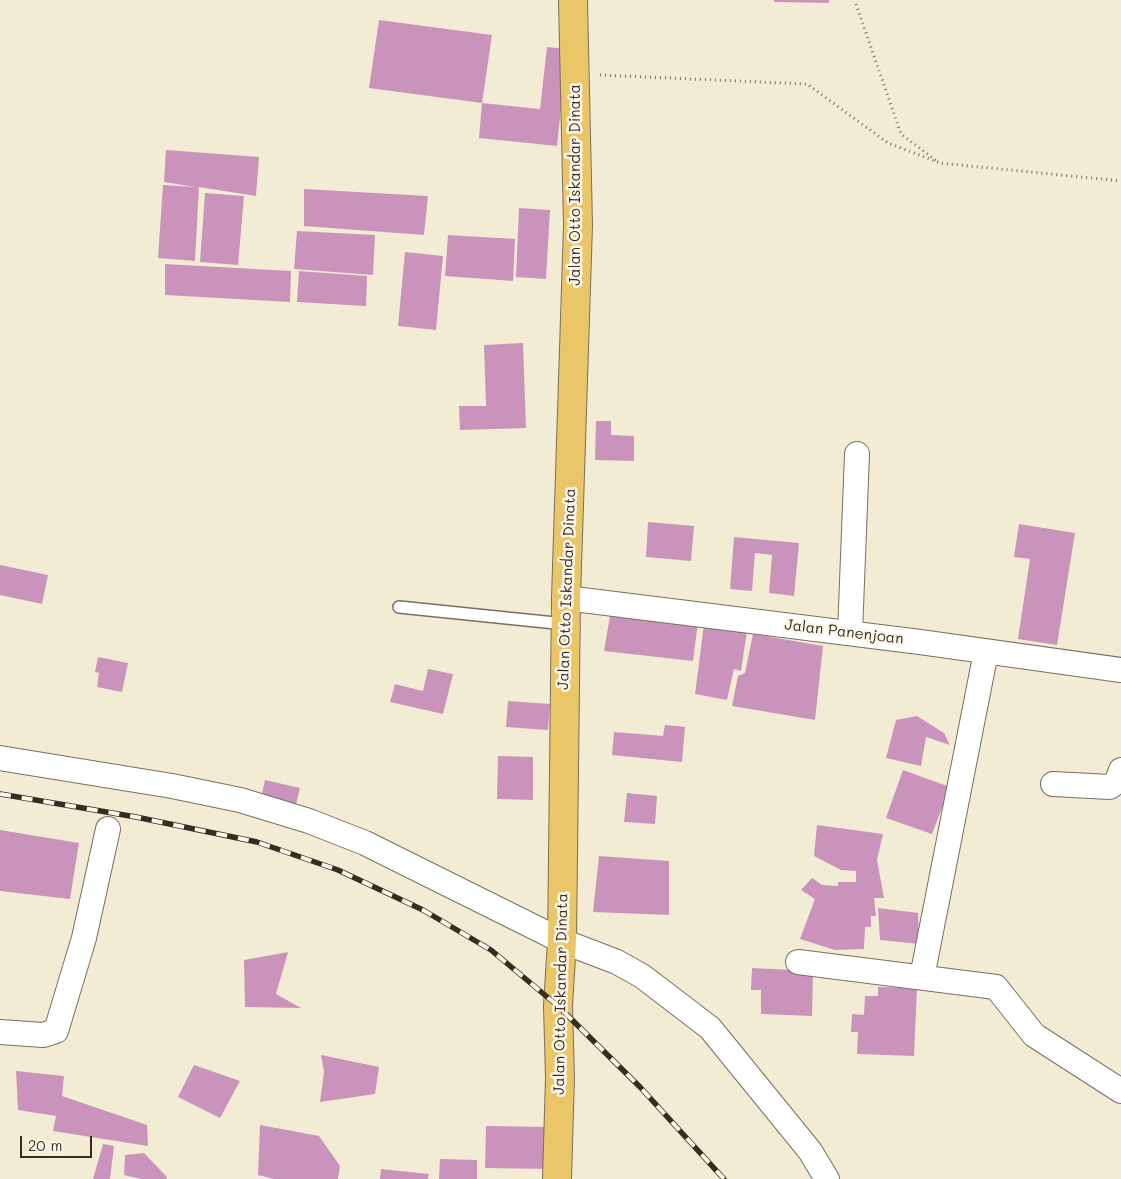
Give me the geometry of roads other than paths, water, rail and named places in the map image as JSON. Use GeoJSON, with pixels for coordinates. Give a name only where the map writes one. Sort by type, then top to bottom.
{"type":"FeatureCollection","features":[{"type":"Feature","properties":{"kind":"main road","name":"Jalan Otto Iskandar Dinata"},"geometry":{"type":"LineString","coordinates":[[557,1179],[560,1078],[558,1006],[562,941],[565,611],[578,224],[573,0]]}},
{"type":"Feature","properties":{"kind":"street"},"geometry":{"type":"LineString","coordinates":[[850,633],[857,454]]}},
{"type":"Feature","properties":{"kind":"street","name":"Jalan Panenjoan"},"geometry":{"type":"LineString","coordinates":[[565,611],[850,633],[1121,670]]}},
{"type":"Feature","properties":{"kind":"street"},"geometry":{"type":"LineString","coordinates":[[922,977],[986,652]]}},
{"type":"Feature","properties":{"kind":"street"},"geometry":{"type":"LineString","coordinates":[[0,758],[172,786],[240,800],[309,821],[365,842],[562,941],[617,962],[642,976],[710,1028],[810,1151],[827,1179]]}},
{"type":"Feature","properties":{"kind":"street"},"geometry":{"type":"LineString","coordinates":[[1053,784],[1110,787],[1117,781],[1121,770]]}},
{"type":"Feature","properties":{"kind":"street"},"geometry":{"type":"LineString","coordinates":[[0,1032],[43,1035],[56,1031],[84,938],[108,829]]}},
{"type":"Feature","properties":{"kind":"street"},"geometry":{"type":"LineString","coordinates":[[798,962],[996,988],[1034,1035],[1121,1091]]}},
{"type":"Feature","properties":{"kind":"lane"},"geometry":{"type":"LineString","coordinates":[[400,607],[565,611]]}},
{"type":"Feature","properties":{"kind":"railway"},"geometry":{"type":"LineString","coordinates":[[0,794],[136,817],[257,842],[338,870],[423,910],[491,950],[558,1006],[640,1087],[724,1179]]}}]}
